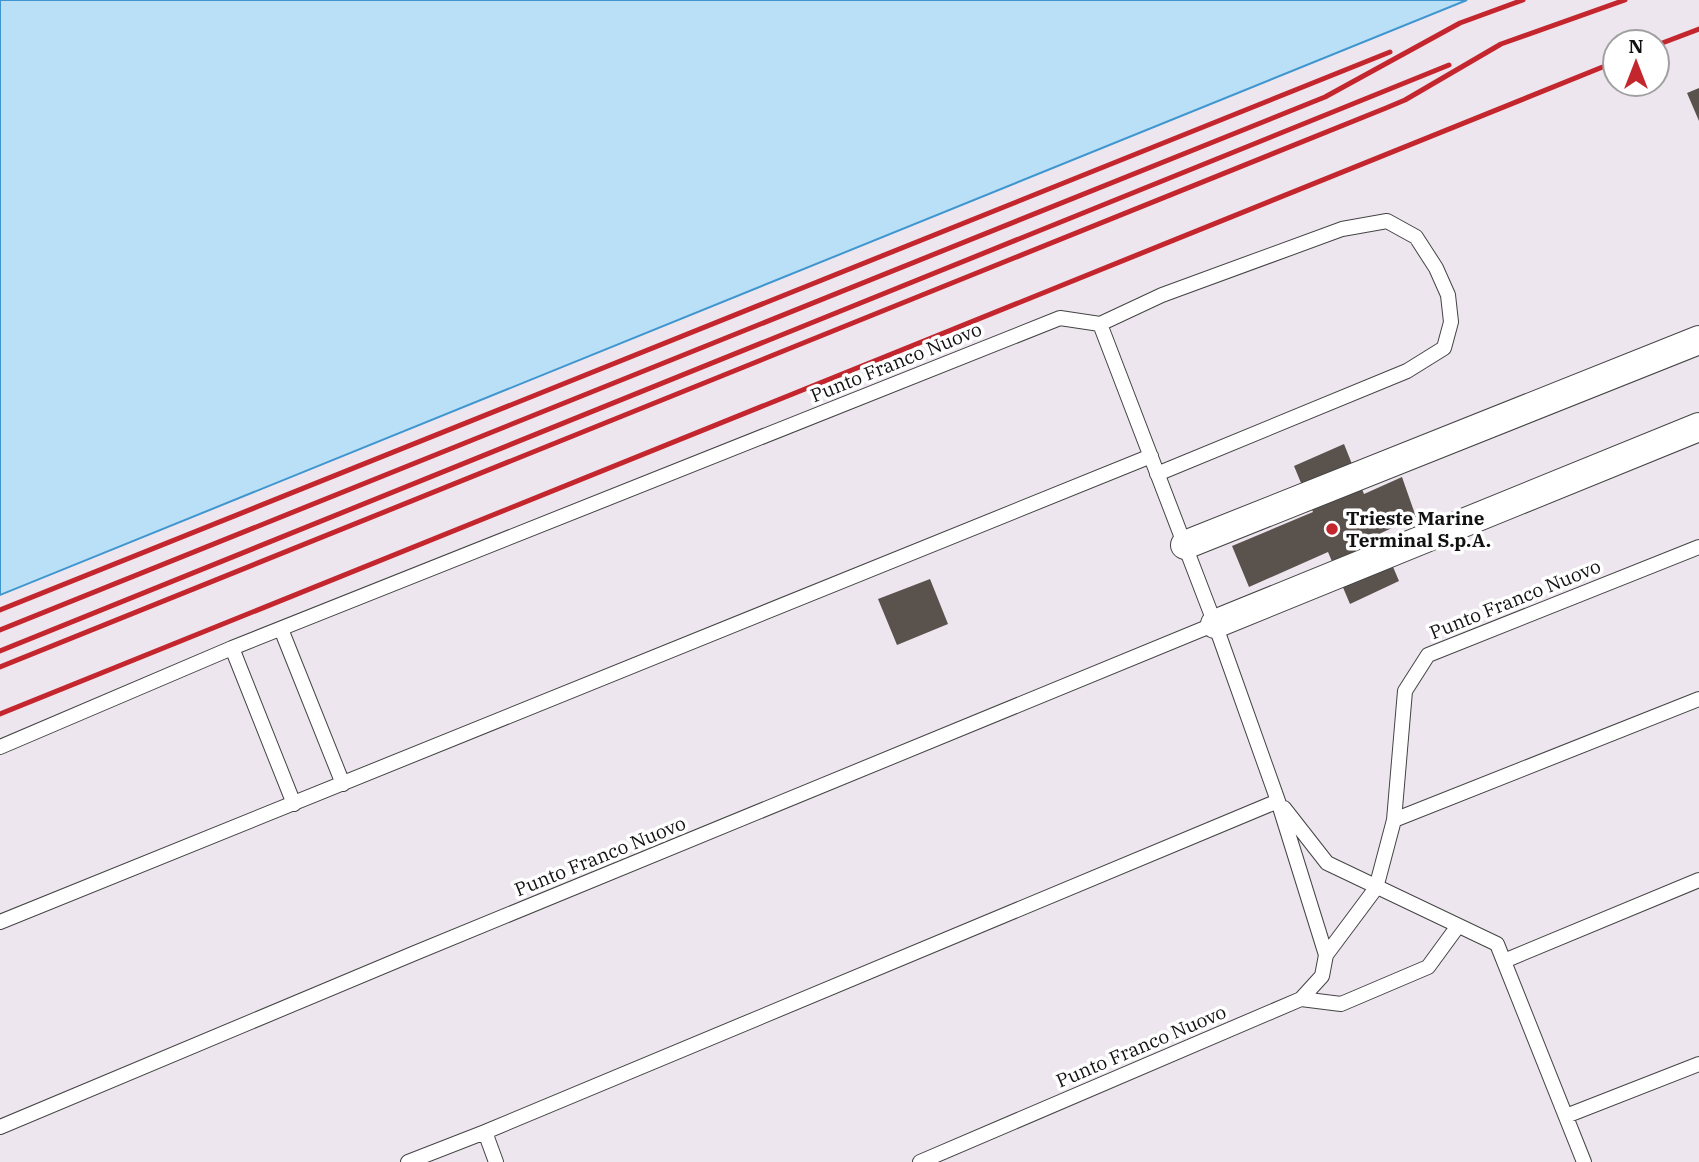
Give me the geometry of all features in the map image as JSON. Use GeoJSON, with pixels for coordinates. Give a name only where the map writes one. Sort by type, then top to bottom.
{"type":"FeatureCollection","features":[{"type":"Feature","properties":{"kind":"street"},"geometry":{"type":"LineString","coordinates":[[1185,545],[1699,340]]}},
{"type":"Feature","properties":{"kind":"street"},"geometry":{"type":"LineString","coordinates":[[1215,624],[1699,427]]}},
{"type":"Feature","properties":{"kind":"lane"},"geometry":{"type":"LineString","coordinates":[[1157,474],[1407,371],[1444,348],[1451,322],[1448,295],[1436,268],[1416,237],[1387,220],[1342,229],[1162,295],[1100,324],[1157,474],[1215,624],[1278,801],[1326,955]]}},
{"type":"Feature","properties":{"kind":"lane","name":"Punto Franco Nuovo"},"geometry":{"type":"LineString","coordinates":[[0,747],[232,648],[1060,318],[1100,324]]}},
{"type":"Feature","properties":{"kind":"lane"},"geometry":{"type":"LineString","coordinates":[[0,922],[1151,456]]}},
{"type":"Feature","properties":{"kind":"lane","name":"Punto Franco Nuovo"},"geometry":{"type":"LineString","coordinates":[[920,1162],[1301,999],[1322,976],[1326,955],[1376,888],[1394,820],[1405,691],[1428,655],[1699,547]]}},
{"type":"Feature","properties":{"kind":"lane","name":"Punto Franco Nuovo"},"geometry":{"type":"LineString","coordinates":[[0,1127],[1215,624]]}},
{"type":"Feature","properties":{"kind":"lane"},"geometry":{"type":"LineString","coordinates":[[281,629],[343,784]]}},
{"type":"Feature","properties":{"kind":"lane"},"geometry":{"type":"LineString","coordinates":[[232,648],[294,804]]}},
{"type":"Feature","properties":{"kind":"lane"},"geometry":{"type":"LineString","coordinates":[[1394,820],[1699,699]]}},
{"type":"Feature","properties":{"kind":"lane"},"geometry":{"type":"LineString","coordinates":[[1278,801],[1326,863],[1497,944],[1584,1162]]}},
{"type":"Feature","properties":{"kind":"lane"},"geometry":{"type":"LineString","coordinates":[[408,1162],[436,1157],[485,1132],[1278,801]]}},
{"type":"Feature","properties":{"kind":"lane"},"geometry":{"type":"LineString","coordinates":[[1504,961],[1699,880]]}},
{"type":"Feature","properties":{"kind":"lane"},"geometry":{"type":"LineString","coordinates":[[1301,999],[1341,1004],[1428,967],[1458,926]]}},
{"type":"Feature","properties":{"kind":"lane"},"geometry":{"type":"LineString","coordinates":[[1566,1116],[1699,1064]]}},
{"type":"Feature","properties":{"kind":"lane"},"geometry":{"type":"LineString","coordinates":[[485,1132],[496,1162]]}},
{"type":"Feature","properties":{"kind":"shaded area"},"geometry":{"type":"Polygon","coordinates":[[[1467,0],[1699,0],[1699,1162],[0,1162],[0,595],[1467,0]]]}},
{"type":"Feature","properties":{"kind":"water"},"geometry":{"type":"Polygon","coordinates":[[[0,0],[1467,0],[0,595],[0,0]]]}},
{"type":"Feature","properties":{"kind":"building"},"geometry":{"type":"Polygon","coordinates":[[[1699,88],[1699,121],[1687,93],[1699,88]]]}},
{"type":"Feature","properties":{"kind":"building","name":"Trieste Marine Terminal S.p.A."},"geometry":{"type":"Polygon","coordinates":[[[1344,444],[1364,494],[1402,477],[1416,517],[1379,534],[1399,581],[1350,604],[1328,552],[1249,587],[1232,546],[1313,512],[1294,466],[1344,444]]]}},
{"type":"Feature","properties":{"kind":"building"},"geometry":{"type":"Polygon","coordinates":[[[930,579],[948,624],[897,645],[878,599],[930,579]]]}},
{"type":"Feature","properties":{"kind":"railway"},"geometry":{"type":"LineString","coordinates":[[0,630],[1325,97],[1460,23],[1523,0]]}},
{"type":"Feature","properties":{"kind":"railway"},"geometry":{"type":"LineString","coordinates":[[0,667],[1386,108],[1405,100],[1501,44],[1625,0]]}},
{"type":"Feature","properties":{"kind":"railway"},"geometry":{"type":"LineString","coordinates":[[1671,40],[1699,29]]}},
{"type":"Feature","properties":{"kind":"railway"},"geometry":{"type":"LineString","coordinates":[[0,610],[1390,52]]}},
{"type":"Feature","properties":{"kind":"railway"},"geometry":{"type":"LineString","coordinates":[[0,651],[1449,65]]}},
{"type":"Feature","properties":{"kind":"railway"},"geometry":{"type":"LineString","coordinates":[[0,714],[1601,68]]}},
{"type":"Feature","properties":{"kind":"place","name":"Trieste Marine Terminal S.p.A."},"geometry":{"type":"Point","coordinates":[1332,529]}}]}
